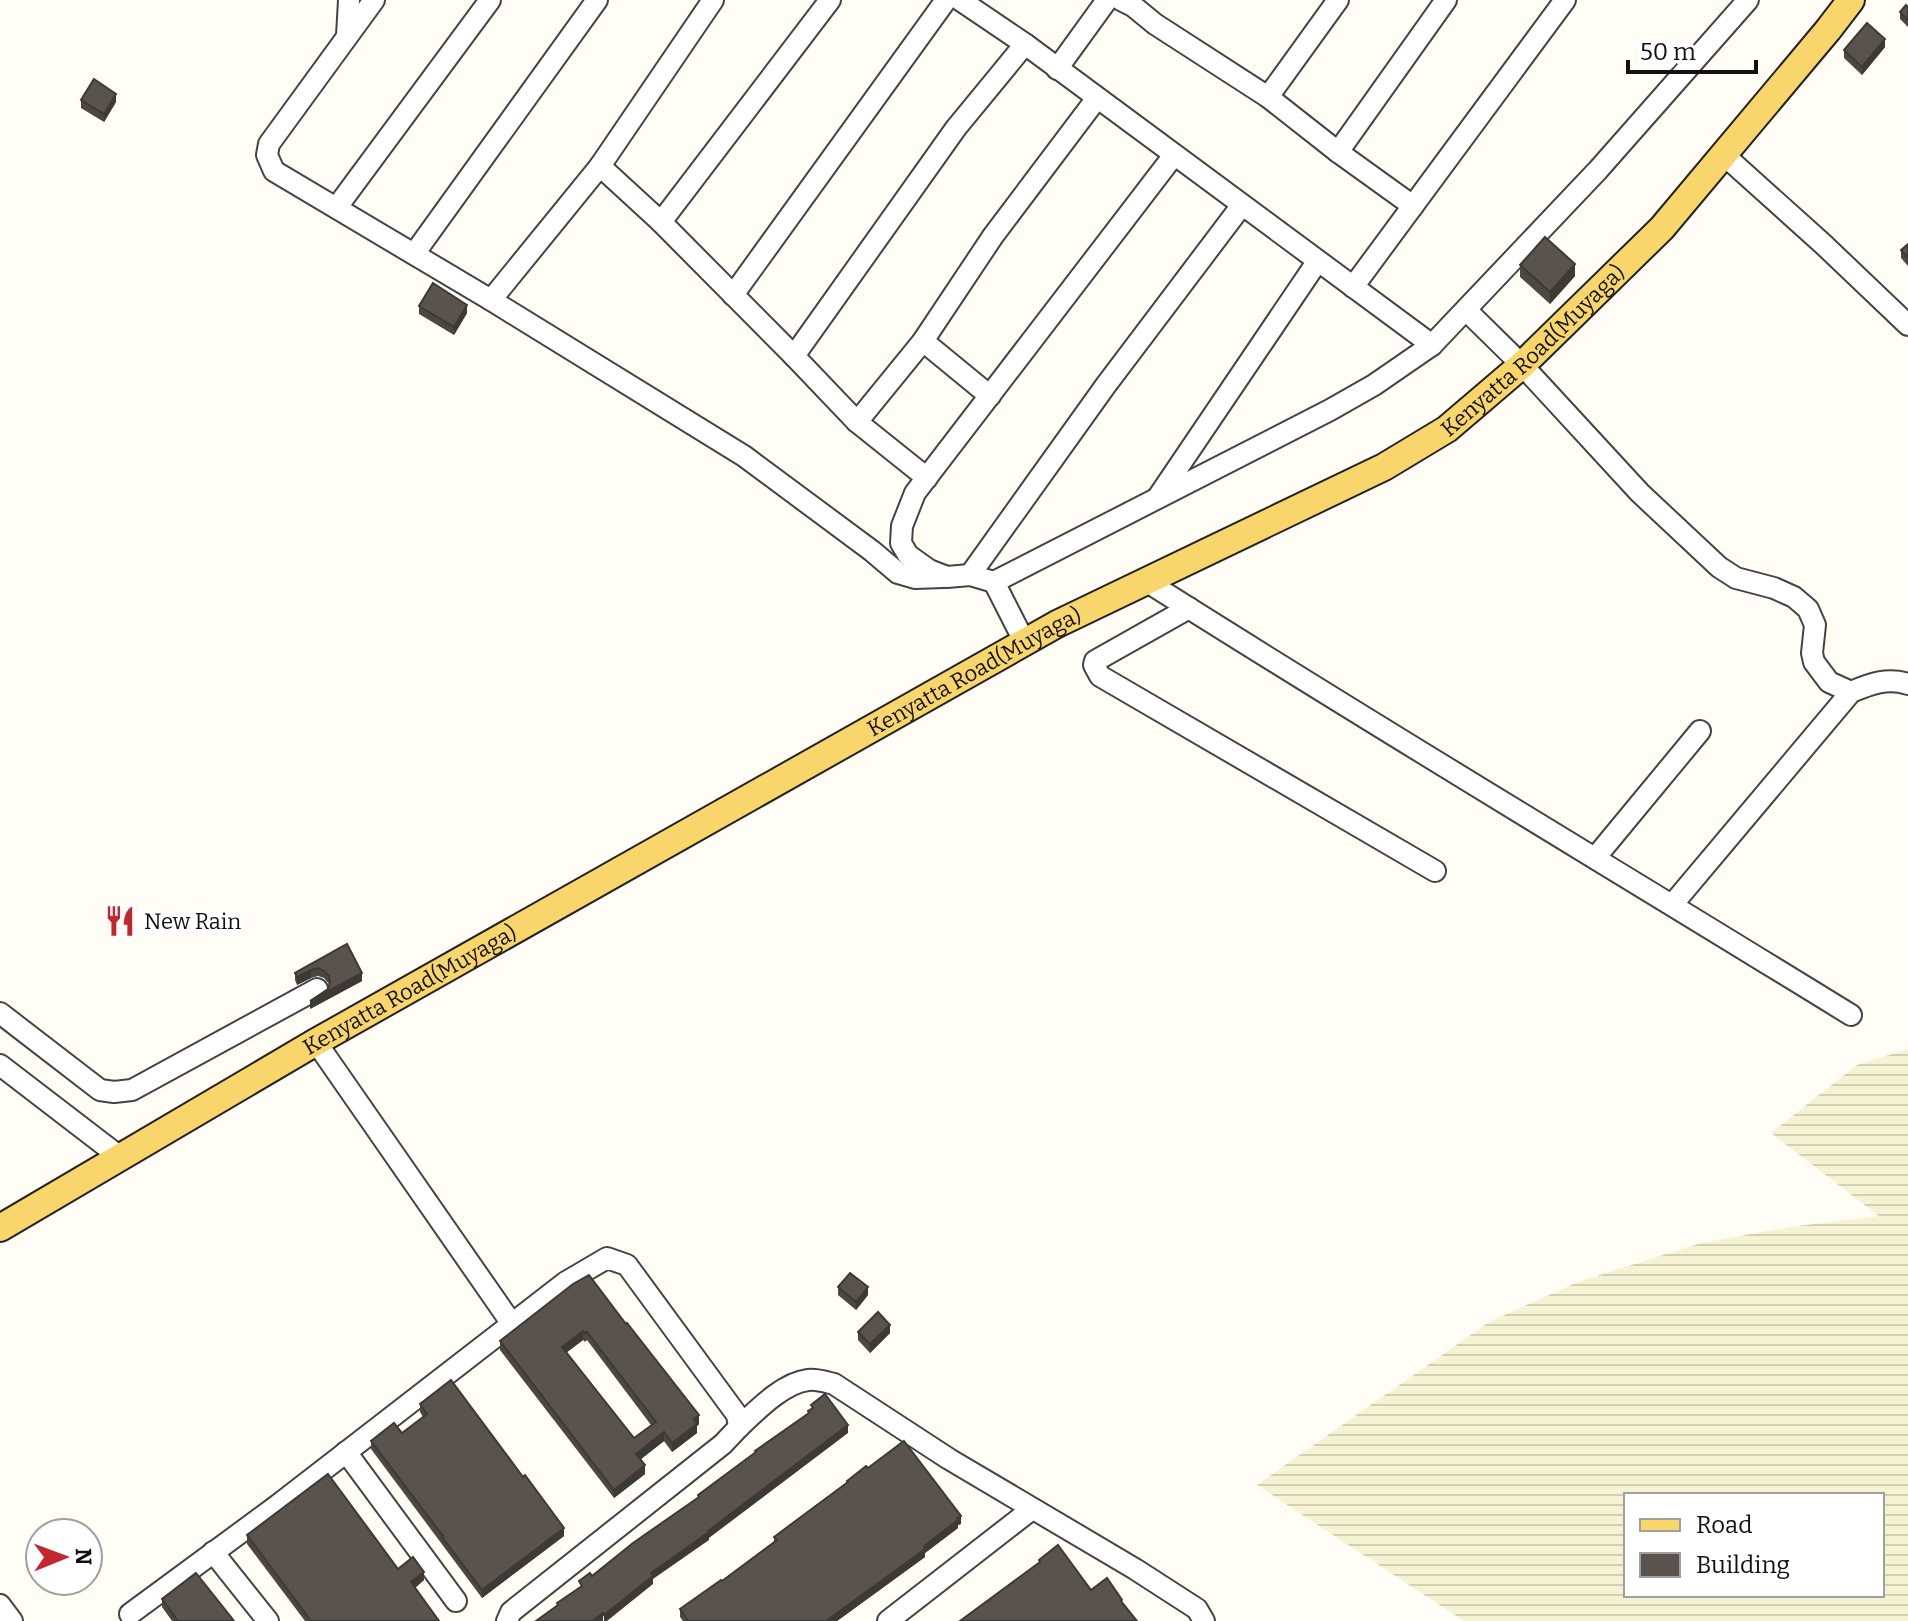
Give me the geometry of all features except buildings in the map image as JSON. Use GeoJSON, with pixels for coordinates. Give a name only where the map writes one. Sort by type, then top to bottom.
{"type":"FeatureCollection","features":[{"type":"Feature","properties":{"kind":"main road","name":"Kenyatta Road(Muyaga)"},"geometry":{"type":"LineString","coordinates":[[0,1228],[316,1042],[1057,624],[1384,467],[1447,429],[1522,365],[1662,228],[1851,0]]}},
{"type":"Feature","properties":{"kind":"street"},"geometry":{"type":"LineString","coordinates":[[347,36],[349,0]]}},
{"type":"Feature","properties":{"kind":"street"},"geometry":{"type":"LineString","coordinates":[[374,0],[269,144],[267,155],[274,171],[744,456],[898,573],[915,578],[970,575],[994,582],[1330,410],[1374,385],[1432,345],[1598,170],[1748,0]]}},
{"type":"Feature","properties":{"kind":"street"},"geometry":{"type":"LineString","coordinates":[[337,207],[490,0]]}},
{"type":"Feature","properties":{"kind":"street"},"geometry":{"type":"LineString","coordinates":[[414,254],[597,0]]}},
{"type":"Feature","properties":{"kind":"street"},"geometry":{"type":"LineString","coordinates":[[491,300],[600,166],[713,0]]}},
{"type":"Feature","properties":{"kind":"street"},"geometry":{"type":"LineString","coordinates":[[661,222],[830,0]]}},
{"type":"Feature","properties":{"kind":"street"},"geometry":{"type":"LineString","coordinates":[[733,295],[946,0]]}},
{"type":"Feature","properties":{"kind":"street"},"geometry":{"type":"LineString","coordinates":[[960,0],[1025,44],[1432,345]]}},
{"type":"Feature","properties":{"kind":"street"},"geometry":{"type":"LineString","coordinates":[[1057,69],[1107,0]]}},
{"type":"Feature","properties":{"kind":"street"},"geometry":{"type":"LineString","coordinates":[[1121,0],[1268,97],[1413,206]]}},
{"type":"Feature","properties":{"kind":"street"},"geometry":{"type":"LineString","coordinates":[[1268,97],[1338,0]]}},
{"type":"Feature","properties":{"kind":"street"},"geometry":{"type":"LineString","coordinates":[[1338,152],[1446,0]]}},
{"type":"Feature","properties":{"kind":"street"},"geometry":{"type":"LineString","coordinates":[[1353,287],[1565,0]]}},
{"type":"Feature","properties":{"kind":"street"},"geometry":{"type":"LineString","coordinates":[[794,356],[956,128],[1025,44]]}},
{"type":"Feature","properties":{"kind":"street"},"geometry":{"type":"LineString","coordinates":[[857,422],[923,341],[993,236],[1097,98]]}},
{"type":"Feature","properties":{"kind":"street"},"geometry":{"type":"LineString","coordinates":[[947,577],[929,570],[908,555],[901,543],[902,526],[915,493],[1174,155]]}},
{"type":"Feature","properties":{"kind":"street"},"geometry":{"type":"LineString","coordinates":[[1724,155],[1908,325]]}},
{"type":"Feature","properties":{"kind":"street"},"geometry":{"type":"LineString","coordinates":[[600,166],[661,222],[857,422],[927,478]]}},
{"type":"Feature","properties":{"kind":"street"},"geometry":{"type":"LineString","coordinates":[[970,575],[1106,385],[1242,205]]}},
{"type":"Feature","properties":{"kind":"street"},"geometry":{"type":"LineString","coordinates":[[1158,498],[1317,262]]}},
{"type":"Feature","properties":{"kind":"street"},"geometry":{"type":"LineString","coordinates":[[1466,310],[1522,365],[1640,493],[1719,567],[1736,578],[1794,597],[1808,609],[1815,625],[1814,662],[1829,682],[1851,692]]}},
{"type":"Feature","properties":{"kind":"street"},"geometry":{"type":"LineString","coordinates":[[923,341],[990,396]]}},
{"type":"Feature","properties":{"kind":"street"},"geometry":{"type":"LineString","coordinates":[[1146,581],[1326,695],[1851,1015]]}},
{"type":"Feature","properties":{"kind":"street"},"geometry":{"type":"LineString","coordinates":[[994,582],[1025,643]]}},
{"type":"Feature","properties":{"kind":"street"},"geometry":{"type":"LineString","coordinates":[[1189,608],[1095,661],[1096,671],[1435,871]]}},
{"type":"Feature","properties":{"kind":"street"},"geometry":{"type":"LineString","coordinates":[[1672,905],[1851,692],[1873,682],[1898,681],[1908,684]]}},
{"type":"Feature","properties":{"kind":"street"},"geometry":{"type":"LineString","coordinates":[[1595,858],[1700,731]]}},
{"type":"Feature","properties":{"kind":"street"},"geometry":{"type":"LineString","coordinates":[[0,1013],[100,1090],[123,1092],[132,1090],[317,989]]}},
{"type":"Feature","properties":{"kind":"street"},"geometry":{"type":"LineString","coordinates":[[316,1042],[512,1324]]}},
{"type":"Feature","properties":{"kind":"street"},"geometry":{"type":"LineString","coordinates":[[0,1065],[120,1157]]}},
{"type":"Feature","properties":{"kind":"street"},"geometry":{"type":"LineString","coordinates":[[129,1619],[566,1282],[607,1258],[627,1265],[737,1415],[739,1427]]}},
{"type":"Feature","properties":{"kind":"street"},"geometry":{"type":"LineString","coordinates":[[507,1621],[511,1612],[723,1444],[764,1404],[794,1383],[812,1379],[834,1384],[949,1459],[1160,1585],[1197,1609],[1204,1621]]}},
{"type":"Feature","properties":{"kind":"street"},"geometry":{"type":"LineString","coordinates":[[346,1452],[456,1601]]}},
{"type":"Feature","properties":{"kind":"street"},"geometry":{"type":"LineString","coordinates":[[888,1621],[1032,1509]]}},
{"type":"Feature","properties":{"kind":"street"},"geometry":{"type":"LineString","coordinates":[[213,1552],[268,1621]]}},
{"type":"Feature","properties":{"kind":"street"},"geometry":{"type":"LineString","coordinates":[[0,1605],[12,1621]]}},
{"type":"Feature","properties":{"kind":"shaded area"},"geometry":{"type":"Polygon","coordinates":[[[1908,1049],[1908,1621],[1464,1621],[1257,1485],[1489,1322],[1578,1282],[1701,1243],[1790,1227],[1879,1216],[1771,1133],[1857,1065],[1908,1049]]]}},
{"type":"Feature","properties":{"kind":"place","name":"New Rain"},"geometry":{"type":"Point","coordinates":[120,921]}}]}
